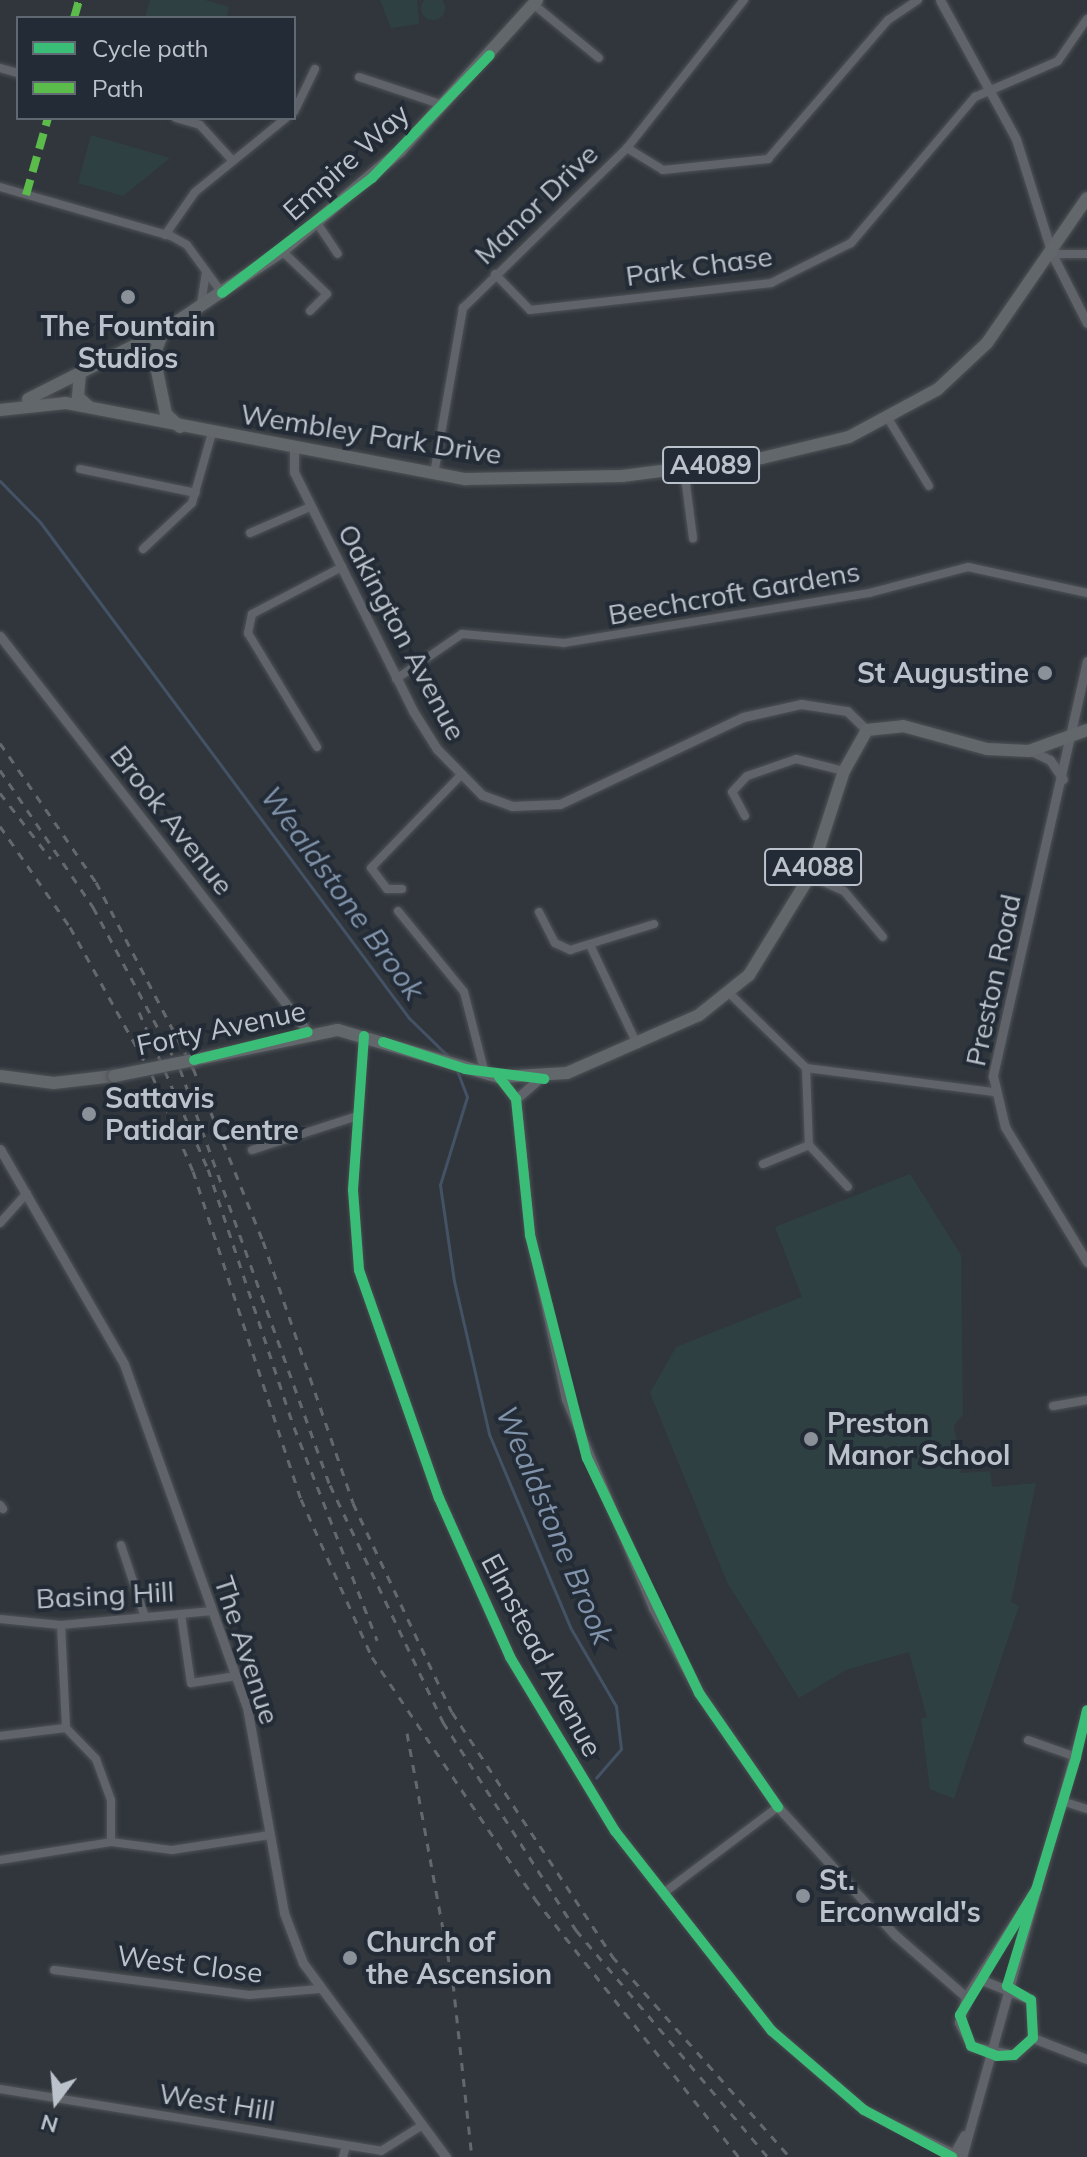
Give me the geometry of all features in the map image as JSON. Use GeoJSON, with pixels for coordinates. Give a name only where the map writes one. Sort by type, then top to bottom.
{"type":"FeatureCollection","features":[{"type":"Feature","properties":{"kind":"main road","name":"Empire Way"},"geometry":{"type":"LineString","coordinates":[[21,402],[163,331],[282,251],[317,223],[443,105],[535,2]]}},
{"type":"Feature","properties":{"kind":"main road","name":"A4089"},"geometry":{"type":"LineString","coordinates":[[1052,254],[1087,198]]}},
{"type":"Feature","properties":{"kind":"main road","name":"Wembley Park Drive"},"geometry":{"type":"LineString","coordinates":[[0,410],[21,402],[89,407],[434,474],[559,480],[684,469],[810,448],[889,420],[964,368],[1052,254]]}},
{"type":"Feature","properties":{"kind":"main road"},"geometry":{"type":"LineString","coordinates":[[163,331],[156,363],[162,396],[180,427]]}},
{"type":"Feature","properties":{"kind":"main road"},"geometry":{"type":"LineString","coordinates":[[133,348],[156,363]]}},
{"type":"Feature","properties":{"kind":"main road"},"geometry":{"type":"LineString","coordinates":[[80,373],[78,397],[89,407]]}},
{"type":"Feature","properties":{"kind":"main road"},"geometry":{"type":"LineString","coordinates":[[144,417],[162,396]]}},
{"type":"Feature","properties":{"kind":"main road"},"geometry":{"type":"LineString","coordinates":[[867,730],[903,726],[987,749],[1029,751],[1087,730]]}},
{"type":"Feature","properties":{"kind":"main road","name":"Forty Avenue"},"geometry":{"type":"LineString","coordinates":[[0,1076],[54,1083],[114,1076],[308,1032],[364,1036],[448,1065],[499,1077],[538,1080],[637,1044],[730,994],[777,937],[810,876],[844,771],[867,730]]}},
{"type":"Feature","properties":{"kind":"street","name":"Manor Drive"},"geometry":{"type":"LineString","coordinates":[[434,474],[463,308],[627,148],[744,0]]}},
{"type":"Feature","properties":{"kind":"street"},"geometry":{"type":"LineString","coordinates":[[627,148],[663,170],[768,159],[888,20],[918,0]]}},
{"type":"Feature","properties":{"kind":"street"},"geometry":{"type":"LineString","coordinates":[[940,0],[992,92],[1025,163],[1052,254],[1087,323]]}},
{"type":"Feature","properties":{"kind":"street"},"geometry":{"type":"LineString","coordinates":[[535,2],[599,58]]}},
{"type":"Feature","properties":{"kind":"street"},"geometry":{"type":"LineString","coordinates":[[992,92],[1058,61],[1087,19]]}},
{"type":"Feature","properties":{"kind":"street"},"geometry":{"type":"LineString","coordinates":[[296,108],[315,69]]}},
{"type":"Feature","properties":{"kind":"street"},"geometry":{"type":"LineString","coordinates":[[359,77],[443,105]]}},
{"type":"Feature","properties":{"kind":"street","name":"Park Chase"},"geometry":{"type":"LineString","coordinates":[[495,274],[530,310],[771,283],[851,243],[975,97],[992,92]]}},
{"type":"Feature","properties":{"kind":"street"},"geometry":{"type":"LineString","coordinates":[[183,120],[200,125],[233,161]]}},
{"type":"Feature","properties":{"kind":"street"},"geometry":{"type":"LineString","coordinates":[[165,235],[195,192],[284,120]]}},
{"type":"Feature","properties":{"kind":"street"},"geometry":{"type":"LineString","coordinates":[[0,187],[165,235],[187,245],[222,293]]}},
{"type":"Feature","properties":{"kind":"street"},"geometry":{"type":"LineString","coordinates":[[317,223],[338,254]]}},
{"type":"Feature","properties":{"kind":"street"},"geometry":{"type":"LineString","coordinates":[[282,251],[327,294],[310,311]]}},
{"type":"Feature","properties":{"kind":"street"},"geometry":{"type":"LineString","coordinates":[[1052,254],[1087,254]]}},
{"type":"Feature","properties":{"kind":"street"},"geometry":{"type":"LineString","coordinates":[[198,310],[206,270]]}},
{"type":"Feature","properties":{"kind":"street"},"geometry":{"type":"LineString","coordinates":[[889,420],[929,486]]}},
{"type":"Feature","properties":{"kind":"street"},"geometry":{"type":"LineString","coordinates":[[143,549],[187,510],[196,493],[212,433]]}},
{"type":"Feature","properties":{"kind":"street","name":"Oakington Avenue"},"geometry":{"type":"LineString","coordinates":[[294,448],[294,472],[396,679],[460,776],[512,806],[560,804],[743,717],[801,704],[847,711],[867,730]]}},
{"type":"Feature","properties":{"kind":"street"},"geometry":{"type":"LineString","coordinates":[[80,469],[196,493]]}},
{"type":"Feature","properties":{"kind":"street"},"geometry":{"type":"LineString","coordinates":[[684,469],[693,538]]}},
{"type":"Feature","properties":{"kind":"street"},"geometry":{"type":"LineString","coordinates":[[250,533],[310,507]]}},
{"type":"Feature","properties":{"kind":"street"},"geometry":{"type":"LineString","coordinates":[[317,747],[248,633],[252,614],[342,567]]}},
{"type":"Feature","properties":{"kind":"street","name":"Beechcroft Gardens"},"geometry":{"type":"LineString","coordinates":[[396,679],[462,634],[564,643],[869,593],[968,567],[1087,593]]}},
{"type":"Feature","properties":{"kind":"street","name":"Brook Avenue"},"geometry":{"type":"LineString","coordinates":[[0,636],[308,1032]]}},
{"type":"Feature","properties":{"kind":"street","name":"Preston Road"},"geometry":{"type":"LineString","coordinates":[[1087,661],[1063,779],[995,1046],[994,1092],[1010,1137],[1087,1262]]}},
{"type":"Feature","properties":{"kind":"street"},"geometry":{"type":"LineString","coordinates":[[1029,751],[1050,760],[1063,779]]}},
{"type":"Feature","properties":{"kind":"street"},"geometry":{"type":"LineString","coordinates":[[745,816],[732,792],[747,776],[796,759],[844,771]]}},
{"type":"Feature","properties":{"kind":"street"},"geometry":{"type":"LineString","coordinates":[[402,889],[387,889],[371,868],[460,776]]}},
{"type":"Feature","properties":{"kind":"street"},"geometry":{"type":"LineString","coordinates":[[810,876],[844,891],[883,937]]}},
{"type":"Feature","properties":{"kind":"street"},"geometry":{"type":"LineString","coordinates":[[398,911],[464,992],[485,1074]]}},
{"type":"Feature","properties":{"kind":"street"},"geometry":{"type":"LineString","coordinates":[[539,912],[555,943],[590,945],[654,924]]}},
{"type":"Feature","properties":{"kind":"street"},"geometry":{"type":"LineString","coordinates":[[590,945],[637,1044]]}},
{"type":"Feature","properties":{"kind":"street"},"geometry":{"type":"LineString","coordinates":[[730,994],[806,1068],[994,1092]]}},
{"type":"Feature","properties":{"kind":"street","name":"Elmstead Avenue"},"geometry":{"type":"LineString","coordinates":[[364,1036],[357,1116],[359,1270],[453,1533],[565,1756],[665,1892],[791,2049],[874,2116],[955,2156]]}},
{"type":"Feature","properties":{"kind":"street"},"geometry":{"type":"LineString","coordinates":[[806,1068],[809,1145],[848,1187]]}},
{"type":"Feature","properties":{"kind":"street"},"geometry":{"type":"LineString","coordinates":[[499,1077],[516,1099],[530,1235],[587,1458],[699,1693],[778,1807],[895,1935],[966,1997]]}},
{"type":"Feature","properties":{"kind":"street"},"geometry":{"type":"LineString","coordinates":[[516,1099],[538,1080]]}},
{"type":"Feature","properties":{"kind":"street"},"geometry":{"type":"LineString","coordinates":[[252,1150],[357,1116]]}},
{"type":"Feature","properties":{"kind":"street"},"geometry":{"type":"LineString","coordinates":[[763,1164],[809,1145]]}},
{"type":"Feature","properties":{"kind":"street","name":"The Avenue"},"geometry":{"type":"LineString","coordinates":[[0,1149],[124,1364],[236,1676],[289,1931],[319,1989],[446,2157]]}},
{"type":"Feature","properties":{"kind":"street"},"geometry":{"type":"LineString","coordinates":[[0,1223],[27,1193]]}},
{"type":"Feature","properties":{"kind":"street"},"geometry":{"type":"LineString","coordinates":[[1053,1406],[1087,1400]]}},
{"type":"Feature","properties":{"kind":"street"},"geometry":{"type":"LineString","coordinates":[[121,1545],[145,1617]]}},
{"type":"Feature","properties":{"kind":"street","name":"Basing Hill"},"geometry":{"type":"LineString","coordinates":[[0,1619],[61,1625],[212,1611]]}},
{"type":"Feature","properties":{"kind":"street"},"geometry":{"type":"LineString","coordinates":[[181,1614],[191,1683],[236,1676]]}},
{"type":"Feature","properties":{"kind":"street"},"geometry":{"type":"LineString","coordinates":[[61,1625],[66,1728],[96,1759],[111,1800],[111,1842]]}},
{"type":"Feature","properties":{"kind":"street"},"geometry":{"type":"LineString","coordinates":[[955,2156],[989,2054],[1087,1710]]}},
{"type":"Feature","properties":{"kind":"street"},"geometry":{"type":"LineString","coordinates":[[0,1736],[66,1728]]}},
{"type":"Feature","properties":{"kind":"street"},"geometry":{"type":"LineString","coordinates":[[1028,1740],[1076,1757]]}},
{"type":"Feature","properties":{"kind":"street"},"geometry":{"type":"LineString","coordinates":[[1062,1801],[1087,1809]]}},
{"type":"Feature","properties":{"kind":"street"},"geometry":{"type":"LineString","coordinates":[[665,1892],[778,1807]]}},
{"type":"Feature","properties":{"kind":"street"},"geometry":{"type":"LineString","coordinates":[[0,1860],[111,1842],[172,1850],[270,1835]]}},
{"type":"Feature","properties":{"kind":"street"},"geometry":{"type":"LineString","coordinates":[[1033,2038],[1014,2055],[989,2054],[963,2034],[966,1997],[982,1980],[1037,1888]]}},
{"type":"Feature","properties":{"kind":"street","name":"West Close"},"geometry":{"type":"LineString","coordinates":[[54,1970],[249,1995],[319,1989]]}},
{"type":"Feature","properties":{"kind":"street"},"geometry":{"type":"LineString","coordinates":[[982,1980],[1007,1986],[1031,2000],[1033,2038]]}},
{"type":"Feature","properties":{"kind":"street"},"geometry":{"type":"LineString","coordinates":[[1033,2038],[1087,2059]]}},
{"type":"Feature","properties":{"kind":"street","name":"West Hill"},"geometry":{"type":"LineString","coordinates":[[0,2089],[381,2151],[421,2126]]}},
{"type":"Feature","properties":{"kind":"street"},"geometry":{"type":"LineString","coordinates":[[343,2157],[346,2145]]}},
{"type":"Feature","properties":{"kind":"shaded area"},"geometry":{"type":"Polygon","coordinates":[[[426,-1],[440,-1],[444,4],[444,12],[437,19],[429,19],[422,12],[422,4],[426,-1]]]}},
{"type":"Feature","properties":{"kind":"shaded area"},"geometry":{"type":"Polygon","coordinates":[[[150,0],[205,0],[229,7],[227,16],[146,16],[150,0]]]}},
{"type":"Feature","properties":{"kind":"shaded area"},"geometry":{"type":"Polygon","coordinates":[[[380,0],[417,0],[419,24],[391,28],[380,0]]]}},
{"type":"Feature","properties":{"kind":"shaded area"},"geometry":{"type":"Polygon","coordinates":[[[91,135],[170,158],[123,196],[78,183],[91,135]]]}},
{"type":"Feature","properties":{"kind":"shaded area","name":"Preston Manor School"},"geometry":{"type":"Polygon","coordinates":[[[910,1174],[961,1255],[963,1415],[954,1425],[961,1473],[990,1471],[992,1487],[1036,1483],[1011,1602],[1019,1606],[954,1799],[930,1789],[921,1719],[927,1717],[909,1652],[846,1670],[799,1698],[727,1582],[650,1393],[676,1347],[802,1297],[775,1227],[910,1174]]]}},
{"type":"Feature","properties":{"kind":"waterway","name":"Wealdstone Brook"},"geometry":{"type":"LineString","coordinates":[[0,481],[40,522],[409,1018],[450,1058]]}},
{"type":"Feature","properties":{"kind":"waterway","name":"Wealdstone Brook"},"geometry":{"type":"LineString","coordinates":[[456,1068],[467,1097],[440,1185],[454,1281],[489,1434],[570,1627],[616,1706],[621,1749],[596,1778]]}},
{"type":"Feature","properties":{"kind":"railway"},"geometry":{"type":"LineString","coordinates":[[0,743],[96,882],[193,1068],[263,1241],[353,1503],[452,1712],[612,1956],[790,2157]]}},
{"type":"Feature","properties":{"kind":"railway"},"geometry":{"type":"LineString","coordinates":[[0,770],[93,907],[180,1069],[330,1485],[443,1722],[576,1930],[768,2157]]}},
{"type":"Feature","properties":{"kind":"railway"},"geometry":{"type":"LineString","coordinates":[[0,793],[51,859]]}},
{"type":"Feature","properties":{"kind":"railway"},"geometry":{"type":"LineString","coordinates":[[0,826],[70,927],[152,1075],[193,1171],[301,1499],[372,1657],[535,1899],[739,2157]]}},
{"type":"Feature","properties":{"kind":"railway"},"geometry":{"type":"LineString","coordinates":[[139,1012],[208,1169],[294,1427],[377,1640]]}},
{"type":"Feature","properties":{"kind":"railway"},"geometry":{"type":"LineString","coordinates":[[407,1733],[453,1983],[472,2157]]}},
{"type":"Feature","properties":{"kind":"marked path"},"geometry":{"type":"LineString","coordinates":[[75,16],[79,0]]}},
{"type":"Feature","properties":{"kind":"marked path"},"geometry":{"type":"LineString","coordinates":[[26,195],[47,120]]}},
{"type":"Feature","properties":{"kind":"cycle path"},"geometry":{"type":"LineString","coordinates":[[222,293],[372,178],[490,55]]}},
{"type":"Feature","properties":{"kind":"cycle path"},"geometry":{"type":"LineString","coordinates":[[194,1060],[308,1032]]}},
{"type":"Feature","properties":{"kind":"cycle path"},"geometry":{"type":"LineString","coordinates":[[364,1036],[353,1190],[359,1270],[439,1498],[510,1657],[615,1831],[772,2031],[864,2110],[952,2157]]}},
{"type":"Feature","properties":{"kind":"cycle path"},"geometry":{"type":"LineString","coordinates":[[383,1042],[465,1069],[544,1079]]}},
{"type":"Feature","properties":{"kind":"cycle path"},"geometry":{"type":"LineString","coordinates":[[499,1077],[516,1099],[530,1235],[587,1458],[699,1693],[778,1807]]}},
{"type":"Feature","properties":{"kind":"cycle path"},"geometry":{"type":"LineString","coordinates":[[1037,1888],[960,2015],[971,2046],[997,2056],[1014,2055],[1033,2038],[1031,2000],[1007,1986],[1076,1757],[1087,1710]]}},
{"type":"Feature","properties":{"kind":"place","name":"The Fountain Studios"},"geometry":{"type":"Point","coordinates":[128,297]}},
{"type":"Feature","properties":{"kind":"place","name":"St Augustine"},"geometry":{"type":"Point","coordinates":[1045,673]}},
{"type":"Feature","properties":{"kind":"place","name":"Sattavis Patidar Centre"},"geometry":{"type":"Point","coordinates":[89,1114]}},
{"type":"Feature","properties":{"kind":"place","name":"Preston Manor School"},"geometry":{"type":"Point","coordinates":[811,1439]}},
{"type":"Feature","properties":{"kind":"place","name":"St. Erconwald's"},"geometry":{"type":"Point","coordinates":[803,1896]}},
{"type":"Feature","properties":{"kind":"place","name":"Church of the Ascension"},"geometry":{"type":"Point","coordinates":[350,1958]}}]}
